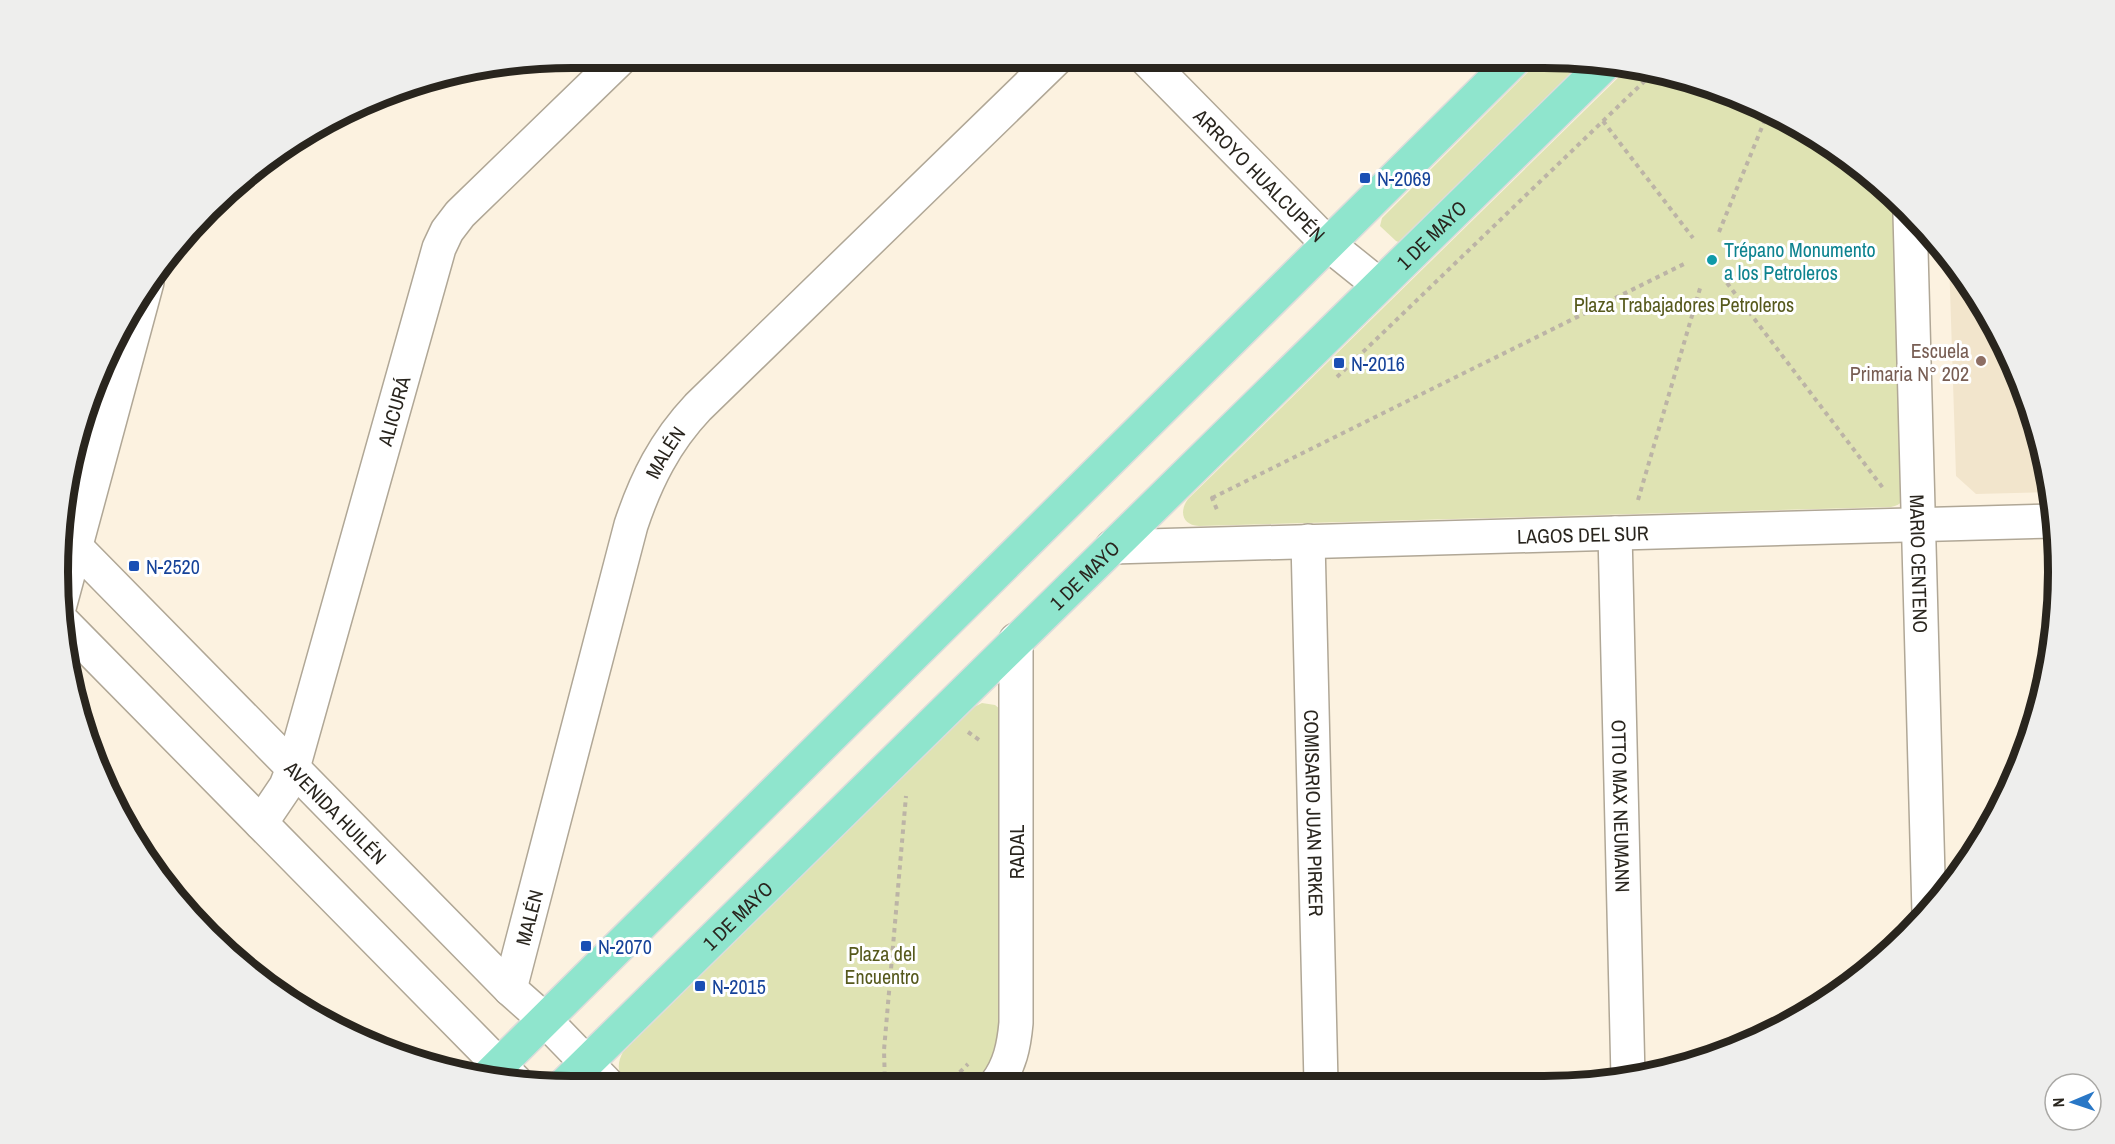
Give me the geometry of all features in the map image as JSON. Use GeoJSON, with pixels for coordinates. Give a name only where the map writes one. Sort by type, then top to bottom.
{"type":"FeatureCollection","features":[{"type":"Feature","properties":{"kind":"main road"},"geometry":{"type":"LineString","coordinates":[[504,1072],[545,1020],[1506,68]]}},
{"type":"Feature","properties":{"kind":"main road","name":"1 DE MAYO"},"geometry":{"type":"LineString","coordinates":[[573,1076],[1598,71]]}},
{"type":"Feature","properties":{"kind":"street","name":"ALICURÁ"},"geometry":{"type":"LineString","coordinates":[[261,823],[286,786],[293,768],[431,269],[439,248],[447,231],[460,214],[611,68]]}},
{"type":"Feature","properties":{"kind":"street","name":"MALÉN"},"geometry":{"type":"LineString","coordinates":[[510,988],[631,525],[642,491],[659,457],[679,427],[698,407],[1047,68]]}},
{"type":"Feature","properties":{"kind":"street","name":"ARROYO HUALCUPÉN"},"geometry":{"type":"LineString","coordinates":[[1155,68],[1328,244],[1379,285]]}},
{"type":"Feature","properties":{"kind":"street","name":"MARIO CENTENO"},"geometry":{"type":"LineString","coordinates":[[1910,226],[1929,897]]}},
{"type":"Feature","properties":{"kind":"street"},"geometry":{"type":"LineString","coordinates":[[71,542],[137,317]]}},
{"type":"Feature","properties":{"kind":"street","name":"LAGOS DEL SUR"},"geometry":{"type":"LineString","coordinates":[[1112,546],[2044,521]]}},
{"type":"Feature","properties":{"kind":"street","name":"OTTO MAX NEUMANN"},"geometry":{"type":"LineString","coordinates":[[1614,533],[1628,1069]]}},
{"type":"Feature","properties":{"kind":"street","name":"COMISARIO JUAN PIRKER"},"geometry":{"type":"LineString","coordinates":[[1308,541],[1321,1076]]}},
{"type":"Feature","properties":{"kind":"street","name":"AVENIDA HUILÉN"},"geometry":{"type":"LineString","coordinates":[[71,542],[599,1076]]}},
{"type":"Feature","properties":{"kind":"street"},"geometry":{"type":"LineString","coordinates":[[71,630],[261,823],[497,1071]]}},
{"type":"Feature","properties":{"kind":"street","name":"RADAL"},"geometry":{"type":"LineString","coordinates":[[1003,1074],[1014,1044],[1016,1023],[1016,640]]}},
{"type":"Feature","properties":{"kind":"path"},"geometry":{"type":"LineString","coordinates":[[1331,384],[1647,79]]}},
{"type":"Feature","properties":{"kind":"path"},"geometry":{"type":"LineString","coordinates":[[1719,232],[1765,120]]}},
{"type":"Feature","properties":{"kind":"path"},"geometry":{"type":"LineString","coordinates":[[1603,121],[1693,238]]}},
{"type":"Feature","properties":{"kind":"path"},"geometry":{"type":"LineString","coordinates":[[1212,498],[1684,264]]}},
{"type":"Feature","properties":{"kind":"path"},"geometry":{"type":"LineString","coordinates":[[1727,283],[1887,493],[1875,493]]}},
{"type":"Feature","properties":{"kind":"path"},"geometry":{"type":"LineString","coordinates":[[1638,500],[1701,285]]}},
{"type":"Feature","properties":{"kind":"path"},"geometry":{"type":"LineString","coordinates":[[1212,498],[1228,482]]}},
{"type":"Feature","properties":{"kind":"path"},"geometry":{"type":"LineString","coordinates":[[1212,498],[1218,512],[1230,511]]}},
{"type":"Feature","properties":{"kind":"path"},"geometry":{"type":"LineString","coordinates":[[1626,500],[1650,500]]}},
{"type":"Feature","properties":{"kind":"path"},"geometry":{"type":"LineString","coordinates":[[960,739],[967,732],[983,743]]}},
{"type":"Feature","properties":{"kind":"path"},"geometry":{"type":"LineString","coordinates":[[885,1076],[884,1050],[907,791],[898,800]]}},
{"type":"Feature","properties":{"kind":"path"},"geometry":{"type":"LineString","coordinates":[[956,1076],[969,1063]]}},
{"type":"Feature","properties":{"kind":"shaded area","name":"Escuela Primaria N° 202"},"geometry":{"type":"Polygon","coordinates":[[[1949,274],[1980,320],[2009,379],[2030,441],[2041,492],[1976,494],[1956,476],[1949,274]]]}},
{"type":"Feature","properties":{"kind":"shaded area"},"geometry":{"type":"Polygon","coordinates":[[[95,408],[80,476],[77,477],[95,408]]]}},
{"type":"Feature","properties":{"kind":"green space"},"geometry":{"type":"Polygon","coordinates":[[[1532,68],[1580,69],[1401,243],[1380,226],[1382,218],[1532,68]]]}},
{"type":"Feature","properties":{"kind":"green space","name":"Plaza Trabajadores Petroleros"},"geometry":{"type":"Polygon","coordinates":[[[1622,74],[1705,94],[1766,120],[1795,135],[1850,172],[1898,213],[1907,488],[1904,498],[1895,506],[1199,526],[1189,523],[1184,517],[1184,508],[1188,499],[1622,74]]]}},
{"type":"Feature","properties":{"kind":"green space","name":"Plaza del Encuentro"},"geometry":{"type":"Polygon","coordinates":[[[982,703],[995,705],[1000,709],[1002,1042],[986,1076],[621,1076],[619,1061],[623,1052],[970,709],[982,703]]]}},
{"type":"Feature","properties":{"kind":"place","name":"N-2069"},"geometry":{"type":"Point","coordinates":[1365,178]}},
{"type":"Feature","properties":{"kind":"place","name":"Trépano Monumento a los Petroleros"},"geometry":{"type":"Point","coordinates":[1712,260]}},
{"type":"Feature","properties":{"kind":"place","name":"Escuela Primaria N° 202"},"geometry":{"type":"Point","coordinates":[1981,361]}},
{"type":"Feature","properties":{"kind":"place","name":"N-2016"},"geometry":{"type":"Point","coordinates":[1339,363]}},
{"type":"Feature","properties":{"kind":"place","name":"N-2520"},"geometry":{"type":"Point","coordinates":[134,566]}},
{"type":"Feature","properties":{"kind":"place","name":"N-2070"},"geometry":{"type":"Point","coordinates":[586,946]}},
{"type":"Feature","properties":{"kind":"place","name":"N-2015"},"geometry":{"type":"Point","coordinates":[700,986]}}]}
